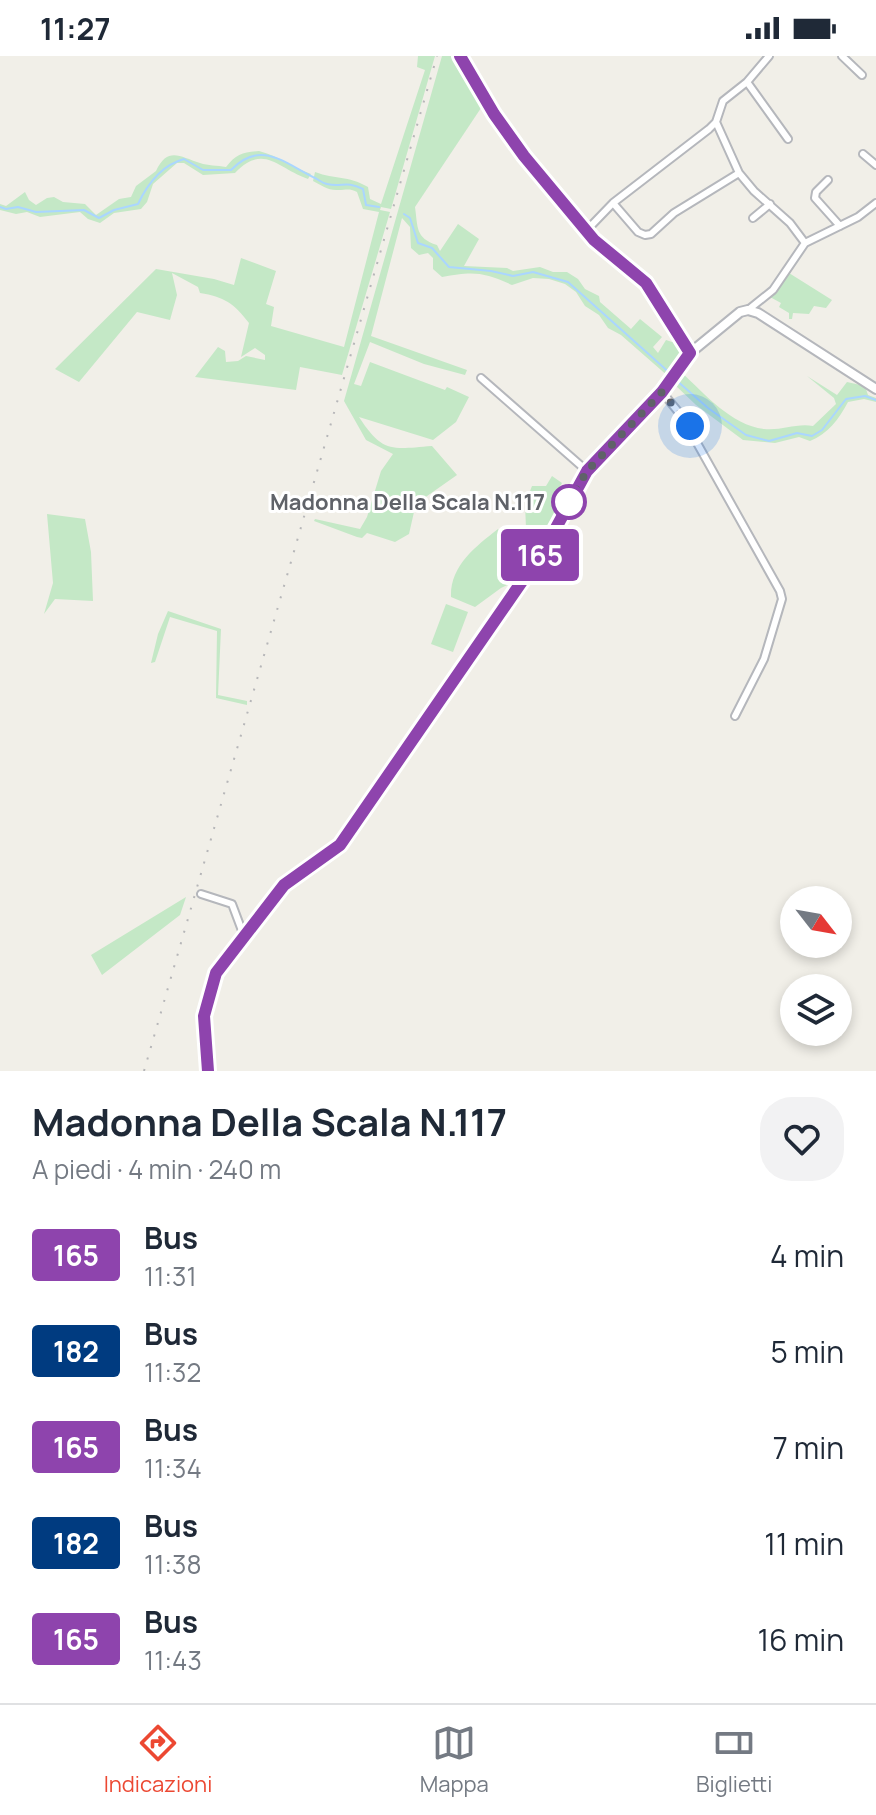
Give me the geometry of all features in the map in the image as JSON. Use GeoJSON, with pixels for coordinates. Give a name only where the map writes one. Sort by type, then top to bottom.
{"type":"FeatureCollection","features":[{"type":"Feature","properties":{"kind":"street"},"geometry":{"type":"LineString","coordinates":[[460,56],[494,114],[586,231],[646,283],[690,353]]}},
{"type":"Feature","properties":{"kind":"street"},"geometry":{"type":"LineString","coordinates":[[586,231],[613,203],[716,122],[723,101],[747,82],[769,56]]}},
{"type":"Feature","properties":{"kind":"street"},"geometry":{"type":"LineString","coordinates":[[842,56],[862,75]]}},
{"type":"Feature","properties":{"kind":"street"},"geometry":{"type":"LineString","coordinates":[[747,82],[788,139]]}},
{"type":"Feature","properties":{"kind":"street"},"geometry":{"type":"LineString","coordinates":[[716,122],[739,173],[790,223],[805,243]]}},
{"type":"Feature","properties":{"kind":"street"},"geometry":{"type":"LineString","coordinates":[[863,154],[876,165]]}},
{"type":"Feature","properties":{"kind":"street"},"geometry":{"type":"LineString","coordinates":[[613,203],[638,232],[651,234],[674,213],[739,173]]}},
{"type":"Feature","properties":{"kind":"street"},"geometry":{"type":"LineString","coordinates":[[828,180],[816,192],[815,198],[840,226]]}},
{"type":"Feature","properties":{"kind":"street"},"geometry":{"type":"LineString","coordinates":[[208,1071],[204,1037],[207,1000],[216,973],[284,885],[340,845],[545,548],[587,471],[671,382],[690,353],[740,312],[748,310],[773,290],[805,243],[858,217],[876,203]]}},
{"type":"Feature","properties":{"kind":"street"},"geometry":{"type":"LineString","coordinates":[[753,218],[770,204]]}},
{"type":"Feature","properties":{"kind":"street"},"geometry":{"type":"LineString","coordinates":[[748,310],[758,313],[876,389]]}},
{"type":"Feature","properties":{"kind":"street"},"geometry":{"type":"LineString","coordinates":[[481,378],[587,471]]}},
{"type":"Feature","properties":{"kind":"street"},"geometry":{"type":"LineString","coordinates":[[662,392],[690,426],[782,599],[764,659],[735,716]]}},
{"type":"Feature","properties":{"kind":"street"},"geometry":{"type":"LineString","coordinates":[[201,894],[232,904],[244,936]]}},
{"type":"Feature","properties":{"kind":"green space"},"geometry":{"type":"Polygon","coordinates":[[[418,56],[435,56],[391,209],[381,207],[380,210],[390,212],[342,375],[300,367],[296,390],[195,377],[218,347],[225,351],[226,362],[238,361],[246,356],[265,360],[265,355],[255,348],[241,357],[249,323],[244,316],[228,302],[200,293],[198,287],[172,273],[177,295],[170,320],[137,312],[79,382],[55,369],[156,269],[234,285],[241,258],[276,271],[266,304],[274,307],[271,326],[344,347],[379,212],[363,209],[357,192],[331,190],[313,181],[315,172],[361,183],[368,187],[370,199],[381,204],[425,70],[417,67],[418,56]]]}},
{"type":"Feature","properties":{"kind":"green space"},"geometry":{"type":"Polygon","coordinates":[[[442,56],[451,56],[481,108],[415,207],[421,235],[437,245],[440,251],[458,224],[479,239],[464,266],[513,271],[540,267],[553,272],[567,272],[578,279],[585,289],[599,296],[600,302],[631,329],[640,319],[662,337],[653,347],[658,353],[666,340],[672,342],[677,339],[684,351],[669,377],[621,335],[608,328],[599,315],[585,306],[576,292],[565,284],[549,279],[533,278],[512,285],[478,274],[442,277],[433,269],[433,258],[428,253],[419,255],[411,248],[410,227],[402,218],[371,336],[467,370],[465,375],[424,364],[370,342],[354,384],[361,386],[370,362],[469,397],[456,422],[433,440],[359,417],[382,443],[398,448],[432,446],[457,475],[420,501],[427,508],[423,512],[419,508],[414,512],[409,534],[395,542],[367,533],[362,538],[314,521],[360,529],[367,517],[381,471],[393,454],[366,440],[344,401],[442,56]]]}},
{"type":"Feature","properties":{"kind":"green space"},"geometry":{"type":"Polygon","coordinates":[[[259,151],[311,174],[308,179],[263,159],[245,164],[235,173],[203,175],[184,163],[177,163],[153,184],[141,209],[114,213],[100,223],[80,212],[40,217],[27,212],[16,214],[0,210],[0,204],[6,206],[25,192],[36,205],[54,197],[63,202],[85,204],[96,215],[119,199],[131,197],[136,186],[170,156],[226,167],[240,154],[259,151]]]}},
{"type":"Feature","properties":{"kind":"green space"},"geometry":{"type":"Polygon","coordinates":[[[789,273],[832,300],[826,308],[814,306],[809,314],[793,313],[792,319],[789,319],[789,313],[779,307],[781,303],[770,297],[789,273]]]}},
{"type":"Feature","properties":{"kind":"green space"},"geometry":{"type":"Polygon","coordinates":[[[682,373],[709,399],[740,422],[764,429],[813,426],[836,404],[834,398],[807,376],[837,395],[847,382],[865,386],[868,395],[876,398],[876,402],[864,399],[848,402],[832,425],[810,441],[799,437],[775,443],[743,440],[696,405],[674,384],[682,373]]]}},
{"type":"Feature","properties":{"kind":"green space"},"geometry":{"type":"Polygon","coordinates":[[[552,476],[562,483],[555,495],[567,499],[520,579],[475,607],[451,597],[455,576],[466,558],[498,529],[500,533],[526,528],[525,504],[532,486],[546,486],[552,476]]]}},
{"type":"Feature","properties":{"kind":"green space"},"geometry":{"type":"Polygon","coordinates":[[[47,514],[85,519],[91,552],[93,601],[55,599],[44,614],[53,583],[47,514]]]}},
{"type":"Feature","properties":{"kind":"green space"},"geometry":{"type":"Polygon","coordinates":[[[446,604],[468,612],[453,652],[431,644],[446,604]]]}},
{"type":"Feature","properties":{"kind":"green space"},"geometry":{"type":"Polygon","coordinates":[[[168,611],[221,629],[218,695],[247,701],[247,705],[216,698],[217,631],[170,617],[155,662],[151,663],[168,611]]]}},
{"type":"Feature","properties":{"kind":"green space"},"geometry":{"type":"Polygon","coordinates":[[[186,897],[180,915],[102,975],[91,955],[186,897]]]}},
{"type":"Feature","properties":{"kind":"waterway"},"geometry":{"type":"LineString","coordinates":[[0,207],[18,207],[36,212],[84,210],[99,218],[114,210],[138,204],[156,177],[176,162],[184,159],[203,170],[231,170],[252,156],[263,155],[283,161],[325,184],[352,185],[363,189],[366,205],[379,207]]}},
{"type":"Feature","properties":{"kind":"waterway"},"geometry":{"type":"LineString","coordinates":[[404,214],[410,218],[418,243],[432,248],[449,267],[513,276],[533,272],[568,282],[672,375]]}},
{"type":"Feature","properties":{"kind":"waterway"},"geometry":{"type":"LineString","coordinates":[[676,380],[746,435],[769,441],[797,433],[812,436],[822,430],[846,399],[865,396],[876,400]]}},
{"type":"Feature","properties":{"kind":"railway"},"geometry":{"type":"LineString","coordinates":[[144,1071],[437,56]]}},
{"type":"Feature","properties":{"kind":"bus line","name":"165"},"geometry":{"type":"LineString","coordinates":[[208,1071],[204,1016],[216,973],[284,885],[340,845],[553,536],[587,471],[662,392],[690,353],[646,283],[594,240],[524,156],[494,114],[460,56]]}},
{"type":"Feature","properties":{"kind":"place","name":"Madonna Della Scala N.117"},"geometry":{"type":"Point","coordinates":[569,502]}},
{"type":"Feature","properties":{"kind":"route"},"geometry":{"type":"LineString","coordinates":[[569,502],[587,471],[662,392],[690,426]]}}]}
